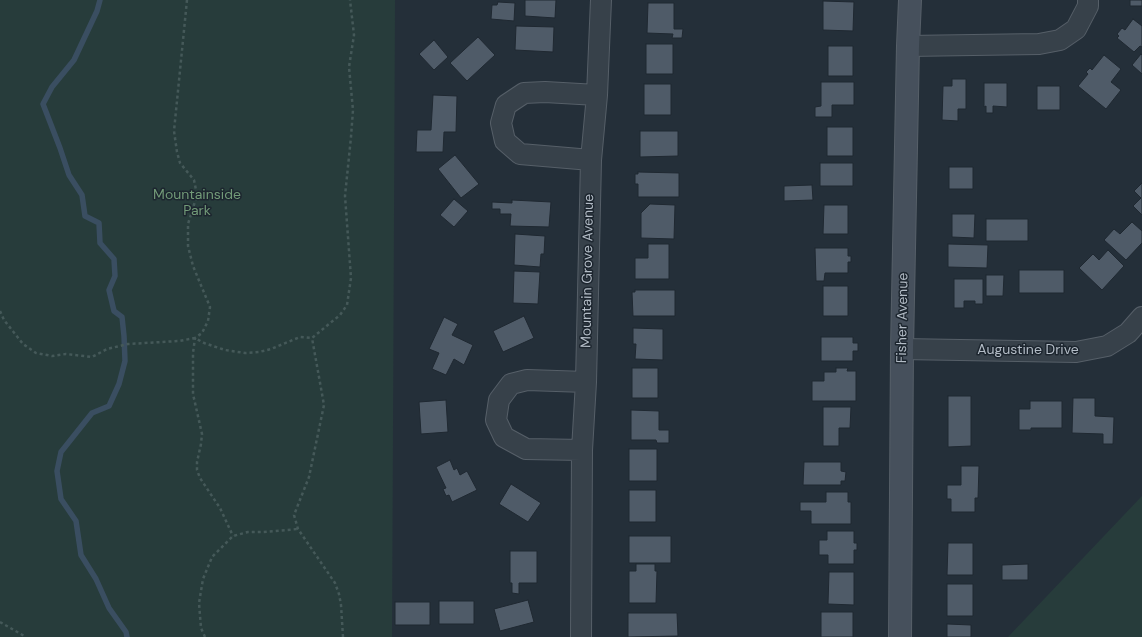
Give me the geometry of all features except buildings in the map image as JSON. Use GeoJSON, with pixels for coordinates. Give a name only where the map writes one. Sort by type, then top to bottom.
{"type":"FeatureCollection","features":[{"type":"Feature","properties":{"kind":"street","name":"Mountain Grove Avenue"},"geometry":{"type":"LineString","coordinates":[[581,637],[582,450],[586,382],[591,160],[601,0]]}},
{"type":"Feature","properties":{"kind":"street","name":"Fisher Avenue"},"geometry":{"type":"LineString","coordinates":[[900,637],[902,349],[910,0]]}},
{"type":"Feature","properties":{"kind":"street"},"geometry":{"type":"LineString","coordinates":[[908,46],[1039,44],[1060,40],[1076,29],[1088,6],[1088,0]]}},
{"type":"Feature","properties":{"kind":"street"},"geometry":{"type":"LineString","coordinates":[[591,160],[520,154],[505,141],[501,123],[506,105],[524,93],[545,92],[596,95]]}},
{"type":"Feature","properties":{"kind":"street","name":"Augustine Drive"},"geometry":{"type":"LineString","coordinates":[[902,349],[1076,352],[1107,346],[1128,333],[1142,317]]}},
{"type":"Feature","properties":{"kind":"street"},"geometry":{"type":"LineString","coordinates":[[582,450],[526,449],[504,437],[496,420],[499,400],[512,384],[527,380],[586,382]]}},
{"type":"Feature","properties":{"kind":"path"},"geometry":{"type":"LineString","coordinates":[[0,311],[4,320],[23,344],[36,353],[52,356],[66,354],[92,357],[107,349],[128,344],[179,341],[195,338],[202,333],[208,321],[210,307],[193,266],[188,246],[188,224],[197,195],[194,180],[180,163],[174,131],[187,0]]}},
{"type":"Feature","properties":{"kind":"path"},"geometry":{"type":"LineString","coordinates":[[195,338],[204,343],[225,350],[245,353],[259,352],[271,349],[300,337],[312,338],[340,315],[347,305],[351,278],[345,196],[352,110],[349,67],[354,35],[350,0]]}},
{"type":"Feature","properties":{"kind":"path"},"geometry":{"type":"LineString","coordinates":[[195,338],[193,353],[193,394],[202,434],[197,470],[200,478],[220,508],[233,536]]}},
{"type":"Feature","properties":{"kind":"path"},"geometry":{"type":"LineString","coordinates":[[312,338],[322,387],[324,405],[309,477],[294,515],[298,529],[335,583],[341,605],[344,637]]}},
{"type":"Feature","properties":{"kind":"path"},"geometry":{"type":"LineString","coordinates":[[205,637],[201,628],[199,603],[203,579],[212,557],[233,536],[248,532],[298,529]]}},
{"type":"Feature","properties":{"kind":"path"},"geometry":{"type":"LineString","coordinates":[[0,622],[26,637]]}},
{"type":"Feature","properties":{"kind":"green space","name":"Mountainside Park"},"geometry":{"type":"Polygon","coordinates":[[[0,0],[395,0],[392,637],[0,637],[0,0]]]}},
{"type":"Feature","properties":{"kind":"green space"},"geometry":{"type":"Polygon","coordinates":[[[1142,496],[1142,637],[1008,637],[1142,496]]]}},
{"type":"Feature","properties":{"kind":"waterway"},"geometry":{"type":"LineString","coordinates":[[100,0],[97,11],[74,60],[52,87],[43,104],[69,175],[82,195],[85,216],[99,223],[100,243],[114,259],[115,276],[109,290],[114,311],[122,317],[125,361],[119,384],[109,406],[92,413],[61,452],[57,471],[61,499],[76,521],[81,555],[96,579],[109,608],[126,632],[127,637]]}}]}
